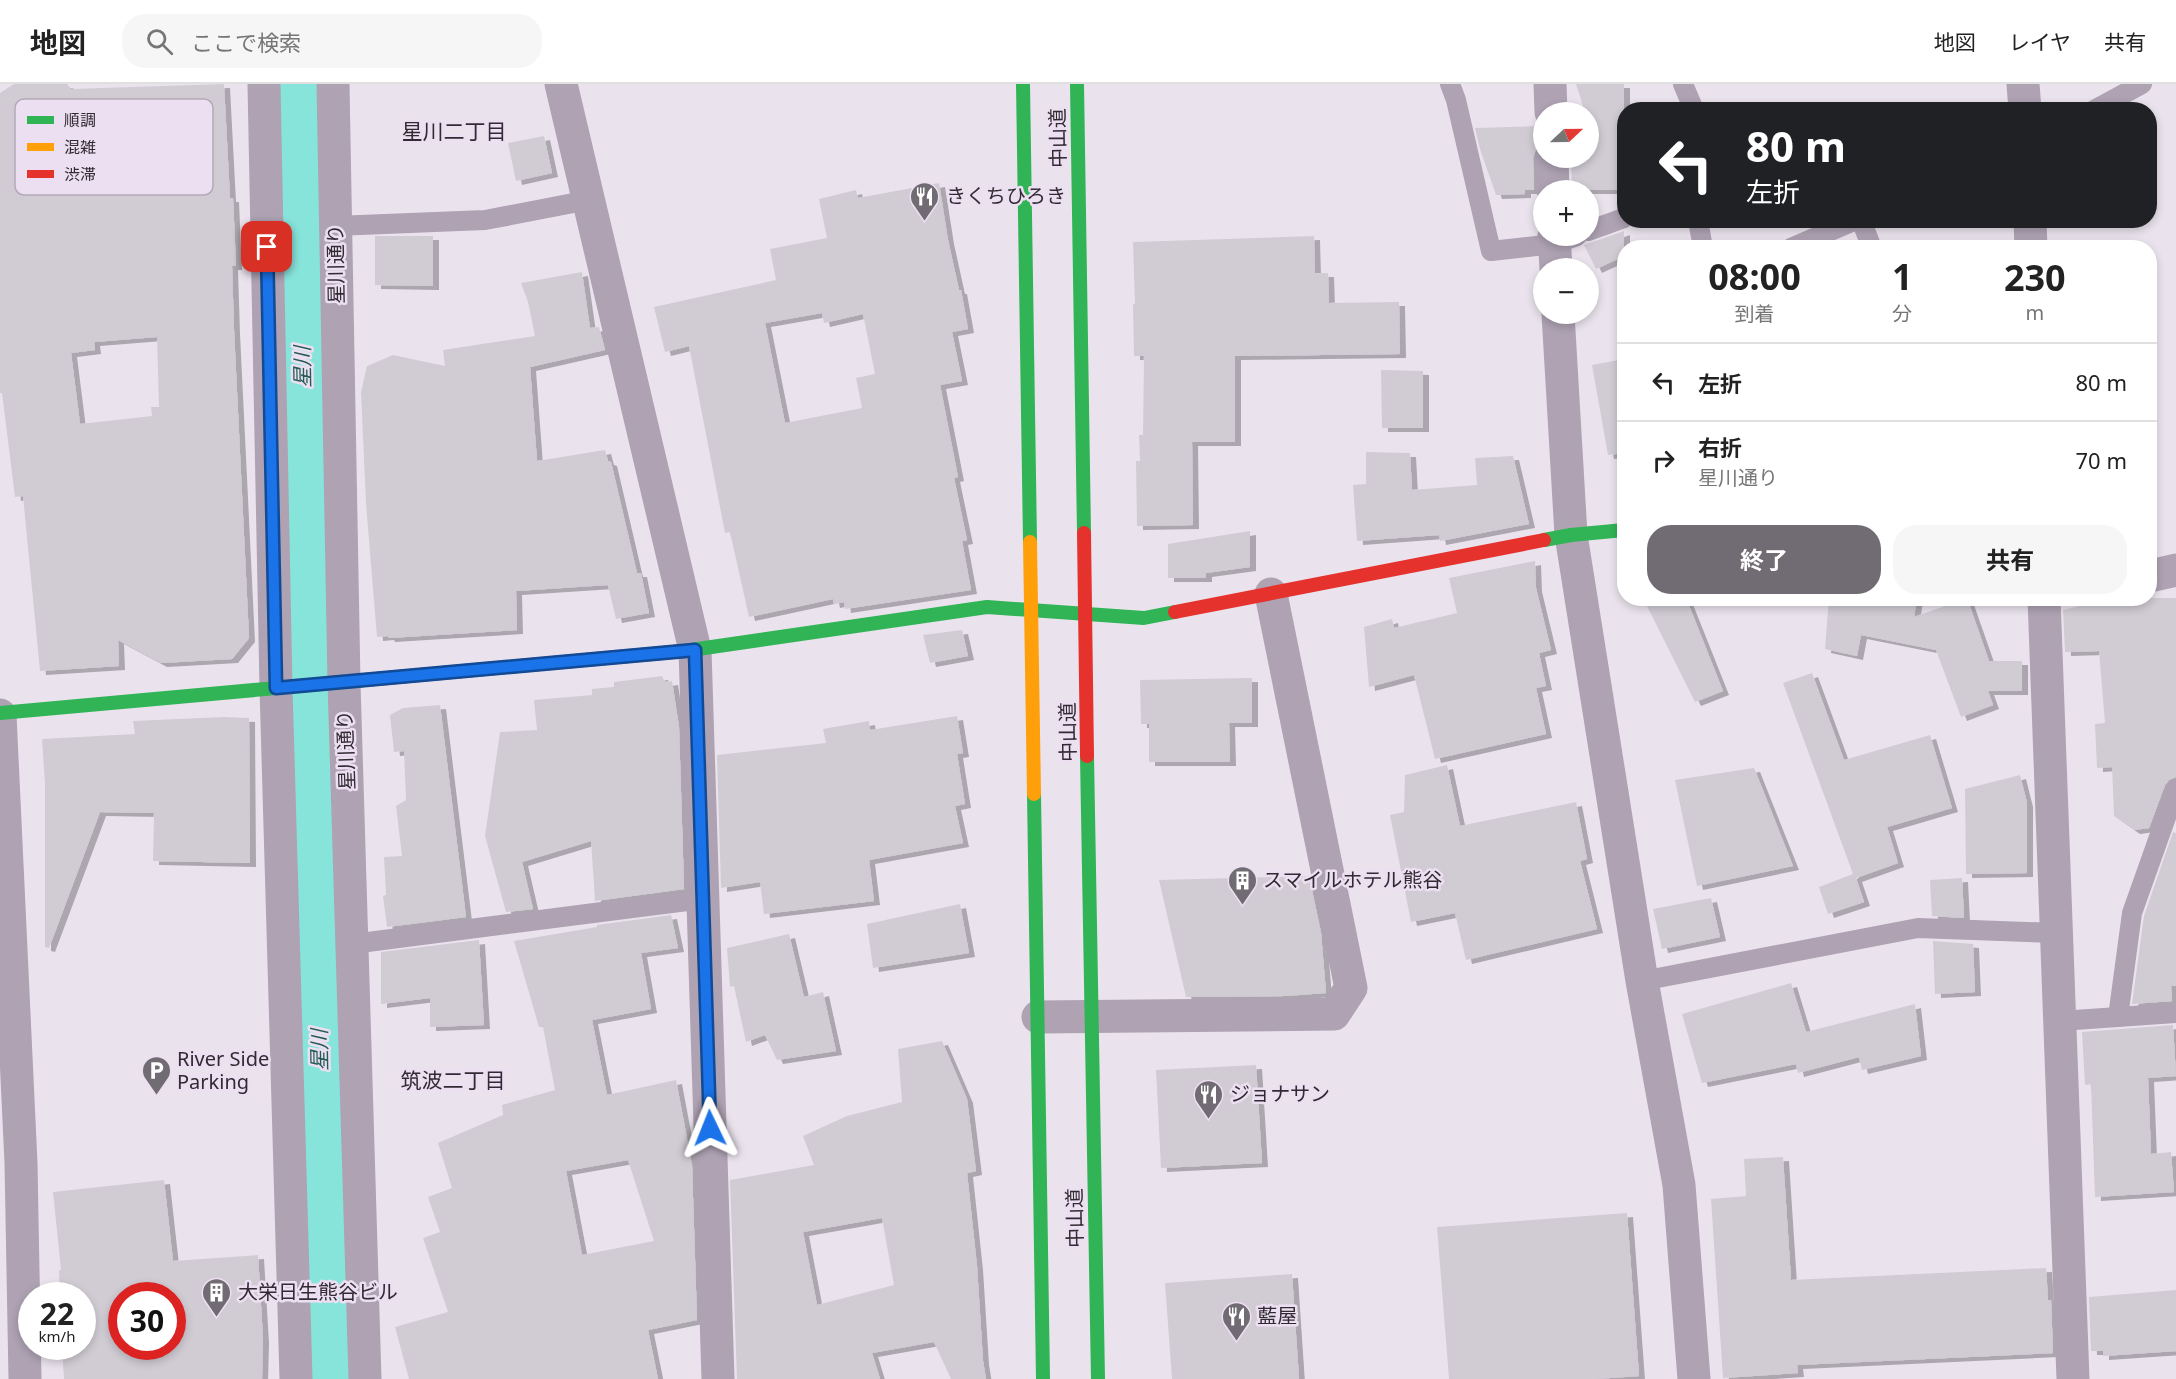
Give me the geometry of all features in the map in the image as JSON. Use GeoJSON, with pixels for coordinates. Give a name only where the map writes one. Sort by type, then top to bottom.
{"type":"FeatureCollection","features":[{"type":"Feature","properties":{"kind":"main road","name":"中山道"},"geometry":{"type":"LineString","coordinates":[[1023,84],[1043,1379]]}},
{"type":"Feature","properties":{"kind":"main road","name":"中山道"},"geometry":{"type":"LineString","coordinates":[[1077,84],[1098,1379]]}},
{"type":"Feature","properties":{"kind":"main road"},"geometry":{"type":"LineString","coordinates":[[0,714],[695,650],[987,607],[1144,618],[1570,535],[1617,531]]}},
{"type":"Feature","properties":{"kind":"street"},"geometry":{"type":"LineString","coordinates":[[264,84],[276,688],[296,1379]]}},
{"type":"Feature","properties":{"kind":"street","name":"星川通り"},"geometry":{"type":"LineString","coordinates":[[333,84],[344,683],[366,1379]]}},
{"type":"Feature","properties":{"kind":"street"},"geometry":{"type":"LineString","coordinates":[[561,84],[695,650],[718,1379]]}},
{"type":"Feature","properties":{"kind":"street"},"geometry":{"type":"LineString","coordinates":[[1550,84],[1551,102]]}},
{"type":"Feature","properties":{"kind":"street"},"geometry":{"type":"LineString","coordinates":[[2023,84],[2024,102]]}},
{"type":"Feature","properties":{"kind":"street"},"geometry":{"type":"LineString","coordinates":[[1559,324],[1570,535],[1642,981],[1679,1185],[1694,1379]]}},
{"type":"Feature","properties":{"kind":"street"},"geometry":{"type":"LineString","coordinates":[[2157,574],[2176,570]]}},
{"type":"Feature","properties":{"kind":"street"},"geometry":{"type":"LineString","coordinates":[[1038,1017],[1334,1014],[1351,988],[1270,594]]}},
{"type":"Feature","properties":{"kind":"street"},"geometry":{"type":"LineString","coordinates":[[2044,606],[2073,1379]]}},
{"type":"Feature","properties":{"kind":"street"},"geometry":{"type":"LineString","coordinates":[[0,714],[10,1164],[25,1379]]}},
{"type":"Feature","properties":{"kind":"lane"},"geometry":{"type":"LineString","coordinates":[[1450,84],[1456,100],[1491,251],[1560,246]]}},
{"type":"Feature","properties":{"kind":"lane"},"geometry":{"type":"LineString","coordinates":[[1683,84],[1691,102]]}},
{"type":"Feature","properties":{"kind":"lane"},"geometry":{"type":"LineString","coordinates":[[2109,102],[2142,84]]}},
{"type":"Feature","properties":{"kind":"lane"},"geometry":{"type":"LineString","coordinates":[[336,226],[485,220],[589,200]]}},
{"type":"Feature","properties":{"kind":"lane"},"geometry":{"type":"LineString","coordinates":[[1599,227],[1617,221]]}},
{"type":"Feature","properties":{"kind":"lane"},"geometry":{"type":"LineString","coordinates":[[1810,240],[1837,228]]}},
{"type":"Feature","properties":{"kind":"lane"},"geometry":{"type":"LineString","coordinates":[[2118,1017],[2132,913],[2176,789]]}},
{"type":"Feature","properties":{"kind":"lane"},"geometry":{"type":"LineString","coordinates":[[352,944],[703,899]]}},
{"type":"Feature","properties":{"kind":"lane"},"geometry":{"type":"LineString","coordinates":[[1642,981],[1918,928],[2056,933]]}},
{"type":"Feature","properties":{"kind":"lane"},"geometry":{"type":"LineString","coordinates":[[2060,1021],[2176,1013]]}},
{"type":"Feature","properties":{"kind":"building"},"geometry":{"type":"Polygon","coordinates":[[[14,84],[67,84],[71,89],[224,84],[230,198],[233,198],[236,266],[232,266],[234,330],[249,638],[232,659],[161,663],[118,640],[119,666],[40,671],[23,496],[15,497],[2,393],[0,393],[0,93],[14,84]],[[157,337],[94,342],[95,350],[71,353],[80,424],[152,416],[151,407],[159,407],[157,337]]]}},
{"type":"Feature","properties":{"kind":"building"},"geometry":{"type":"Polygon","coordinates":[[[1576,84],[1624,84],[1624,102],[1617,102],[1617,190],[1599,190],[1599,180],[1572,180],[1571,168],[1599,168],[1599,102],[1582,102],[1576,84]]]}},
{"type":"Feature","properties":{"kind":"building"},"geometry":{"type":"Polygon","coordinates":[[[1533,126],[1533,190],[1525,190],[1525,194],[1496,195],[1475,128],[1533,126]]]}},
{"type":"Feature","properties":{"kind":"building"},"geometry":{"type":"Polygon","coordinates":[[[544,136],[552,173],[516,181],[508,143],[544,136]]]}},
{"type":"Feature","properties":{"kind":"building"},"geometry":{"type":"Polygon","coordinates":[[[939,183],[948,240],[968,329],[952,332],[962,381],[940,385],[958,477],[954,478],[967,540],[962,541],[971,590],[845,609],[844,602],[834,604],[833,599],[749,617],[730,532],[725,533],[689,346],[665,352],[654,307],[776,280],[770,249],[827,238],[819,199],[856,190],[858,198],[939,183]],[[822,313],[765,323],[785,423],[862,408],[856,378],[875,374],[863,314],[824,323],[822,313]]]}},
{"type":"Feature","properties":{"kind":"building"},"geometry":{"type":"Polygon","coordinates":[[[1624,231],[1624,240],[1617,240],[1617,259],[1599,268],[1599,258],[1590,258],[1584,246],[1599,246],[1599,240],[1624,231]]]}},
{"type":"Feature","properties":{"kind":"building"},"geometry":{"type":"Polygon","coordinates":[[[375,236],[433,236],[433,286],[375,285],[375,236]]]}},
{"type":"Feature","properties":{"kind":"building"},"geometry":{"type":"Polygon","coordinates":[[[1314,236],[1315,273],[1328,273],[1329,303],[1399,302],[1400,354],[1235,356],[1235,442],[1192,442],[1193,525],[1137,526],[1136,461],[1140,461],[1139,435],[1143,435],[1144,356],[1134,356],[1133,242],[1314,236]]]}},
{"type":"Feature","properties":{"kind":"building"},"geometry":{"type":"Polygon","coordinates":[[[582,272],[590,328],[599,327],[605,350],[530,367],[537,461],[605,450],[608,461],[611,462],[637,573],[641,573],[649,613],[616,619],[608,585],[516,591],[517,630],[377,637],[366,504],[361,392],[367,366],[393,355],[445,366],[443,350],[535,336],[528,302],[521,283],[582,272]]]}},
{"type":"Feature","properties":{"kind":"building"},"geometry":{"type":"Polygon","coordinates":[[[1617,360],[1617,454],[1608,455],[1592,365],[1617,360]]]}},
{"type":"Feature","properties":{"kind":"building"},"geometry":{"type":"Polygon","coordinates":[[[1381,370],[1423,371],[1423,428],[1382,428],[1381,370]]]}},
{"type":"Feature","properties":{"kind":"building"},"geometry":{"type":"Polygon","coordinates":[[[1366,452],[1410,453],[1412,490],[1477,485],[1475,458],[1513,456],[1529,524],[1440,541],[1439,535],[1357,541],[1353,485],[1366,484],[1366,452]]]}},
{"type":"Feature","properties":{"kind":"building"},"geometry":{"type":"Polygon","coordinates":[[[1250,531],[1250,567],[1206,573],[1206,578],[1168,578],[1168,544],[1250,531]]]}},
{"type":"Feature","properties":{"kind":"building"},"geometry":{"type":"Polygon","coordinates":[[[1535,561],[1536,588],[1551,650],[1539,653],[1546,686],[1536,688],[1546,734],[1435,759],[1414,675],[1369,687],[1364,627],[1392,619],[1394,628],[1457,613],[1449,578],[1535,561]]]}},
{"type":"Feature","properties":{"kind":"building"},"geometry":{"type":"Polygon","coordinates":[[[2157,598],[2176,598],[2176,777],[2165,785],[2149,828],[2134,830],[2114,816],[2112,767],[2097,768],[2095,724],[2105,723],[2099,651],[2065,652],[2063,610],[2079,606],[2157,606],[2157,598]]]}},
{"type":"Feature","properties":{"kind":"building"},"geometry":{"type":"Polygon","coordinates":[[[1647,606],[1689,606],[1723,691],[1695,702],[1647,606]]]}},
{"type":"Feature","properties":{"kind":"building"},"geometry":{"type":"Polygon","coordinates":[[[1828,606],[1916,606],[1914,617],[1945,606],[1970,606],[1989,661],[2022,661],[2022,691],[1988,691],[1993,705],[1961,717],[1936,650],[1861,635],[1857,656],[1825,649],[1828,606]]]}},
{"type":"Feature","properties":{"kind":"building"},"geometry":{"type":"Polygon","coordinates":[[[962,630],[968,656],[930,663],[923,635],[962,630]]]}},
{"type":"Feature","properties":{"kind":"building"},"geometry":{"type":"Polygon","coordinates":[[[1812,673],[1844,760],[1930,735],[1952,808],[1887,827],[1898,863],[1856,878],[1864,902],[1828,914],[1819,887],[1853,874],[1783,683],[1812,673]]]}},
{"type":"Feature","properties":{"kind":"building"},"geometry":{"type":"Polygon","coordinates":[[[662,676],[665,682],[672,681],[679,727],[684,889],[595,901],[591,841],[522,862],[533,909],[506,912],[485,836],[500,732],[537,730],[534,700],[592,695],[592,689],[614,687],[614,682],[662,676]]]}},
{"type":"Feature","properties":{"kind":"building"},"geometry":{"type":"Polygon","coordinates":[[[1252,678],[1252,723],[1229,723],[1230,762],[1149,762],[1149,724],[1141,724],[1140,680],[1252,678]]]}},
{"type":"Feature","properties":{"kind":"building"},"geometry":{"type":"Polygon","coordinates":[[[440,705],[466,917],[387,927],[383,896],[386,895],[384,857],[402,856],[396,806],[406,800],[404,751],[394,752],[390,715],[403,708],[440,705]]]}},
{"type":"Feature","properties":{"kind":"building"},"geometry":{"type":"Polygon","coordinates":[[[957,716],[963,753],[957,754],[965,804],[955,806],[963,843],[869,860],[874,901],[764,914],[760,882],[721,888],[717,755],[826,743],[823,729],[869,721],[870,730],[957,716]]]}},
{"type":"Feature","properties":{"kind":"building"},"geometry":{"type":"Polygon","coordinates":[[[249,718],[250,863],[153,861],[154,813],[100,812],[49,948],[45,947],[45,784],[42,739],[135,734],[133,721],[249,718]]]}},
{"type":"Feature","properties":{"kind":"building"},"geometry":{"type":"Polygon","coordinates":[[[1447,765],[1460,826],[1576,802],[1587,859],[1580,861],[1597,929],[1466,960],[1455,913],[1411,922],[1390,815],[1404,812],[1405,775],[1447,765]]]}},
{"type":"Feature","properties":{"kind":"building"},"geometry":{"type":"Polygon","coordinates":[[[1754,768],[1793,866],[1697,886],[1675,780],[1754,768]]]}},
{"type":"Feature","properties":{"kind":"building"},"geometry":{"type":"Polygon","coordinates":[[[2020,775],[2027,803],[2027,873],[1966,874],[1965,789],[2020,775]]]}},
{"type":"Feature","properties":{"kind":"building"},"geometry":{"type":"Polygon","coordinates":[[[2173,832],[2176,833],[2176,986],[2171,986],[2172,1001],[2132,1004],[2144,916],[2173,832]]]}},
{"type":"Feature","properties":{"kind":"building"},"geometry":{"type":"Polygon","coordinates":[[[1309,876],[1321,933],[1326,993],[1285,996],[1186,997],[1159,880],[1309,876]]]}},
{"type":"Feature","properties":{"kind":"building"},"geometry":{"type":"Polygon","coordinates":[[[1962,878],[1964,918],[1932,916],[1930,880],[1962,878]]]}},
{"type":"Feature","properties":{"kind":"building"},"geometry":{"type":"Polygon","coordinates":[[[1711,898],[1720,937],[1662,949],[1653,909],[1711,898]]]}},
{"type":"Feature","properties":{"kind":"building"},"geometry":{"type":"Polygon","coordinates":[[[960,904],[969,953],[873,968],[867,924],[960,904]]]}},
{"type":"Feature","properties":{"kind":"building"},"geometry":{"type":"Polygon","coordinates":[[[671,915],[678,948],[641,953],[651,1009],[592,1020],[607,1095],[676,1080],[692,1165],[697,1320],[648,1330],[658,1379],[409,1379],[395,1327],[448,1312],[423,1238],[440,1232],[428,1197],[452,1188],[438,1143],[503,1115],[502,1105],[555,1090],[543,1027],[539,1027],[514,941],[597,927],[597,925],[671,915]],[[628,1160],[566,1171],[582,1255],[654,1241],[628,1160]]]}},
{"type":"Feature","properties":{"kind":"building"},"geometry":{"type":"Polygon","coordinates":[[[789,934],[804,997],[823,992],[836,1051],[777,1060],[765,1035],[746,1042],[734,986],[730,987],[727,948],[789,934]]]}},
{"type":"Feature","properties":{"kind":"building"},"geometry":{"type":"Polygon","coordinates":[[[479,940],[484,1025],[430,1027],[430,998],[381,1004],[381,952],[479,940]]]}},
{"type":"Feature","properties":{"kind":"building"},"geometry":{"type":"Polygon","coordinates":[[[1933,941],[1973,944],[1975,992],[1935,994],[1933,941]]]}},
{"type":"Feature","properties":{"kind":"building"},"geometry":{"type":"Polygon","coordinates":[[[1791,983],[1806,1032],[1915,1004],[1921,1056],[1862,1070],[1859,1057],[1798,1073],[1796,1064],[1702,1083],[1682,1014],[1791,983]]]}},
{"type":"Feature","properties":{"kind":"building"},"geometry":{"type":"Polygon","coordinates":[[[2173,1025],[2176,1076],[2148,1078],[2151,1154],[2171,1152],[2174,1192],[2095,1197],[2091,1084],[2085,1085],[2082,1032],[2173,1025]]]}},
{"type":"Feature","properties":{"kind":"building"},"geometry":{"type":"Polygon","coordinates":[[[942,1041],[967,1099],[976,1171],[967,1173],[986,1379],[951,1379],[934,1342],[872,1353],[880,1379],[737,1379],[730,1180],[814,1165],[803,1136],[847,1116],[902,1102],[898,1049],[942,1041]],[[882,1218],[803,1232],[817,1305],[894,1285],[882,1218]]]}},
{"type":"Feature","properties":{"kind":"building"},"geometry":{"type":"Polygon","coordinates":[[[1256,1065],[1262,1163],[1161,1168],[1156,1070],[1256,1065]]]}},
{"type":"Feature","properties":{"kind":"building"},"geometry":{"type":"Polygon","coordinates":[[[1783,1157],[1791,1280],[2046,1268],[2048,1300],[2051,1300],[2053,1353],[1797,1365],[1798,1373],[1723,1378],[1711,1199],[1746,1196],[1744,1159],[1783,1157]]]}},
{"type":"Feature","properties":{"kind":"building","name":"大栄日生熊谷ビル"},"geometry":{"type":"Polygon","coordinates":[[[164,1180],[173,1261],[258,1255],[263,1339],[262,1379],[64,1379],[63,1360],[96,1360],[96,1282],[59,1282],[59,1270],[61,1270],[53,1192],[164,1180]]]}},
{"type":"Feature","properties":{"kind":"building"},"geometry":{"type":"Polygon","coordinates":[[[1627,1213],[1639,1376],[1596,1379],[1449,1379],[1437,1227],[1627,1213]]]}},
{"type":"Feature","properties":{"kind":"building"},"geometry":{"type":"Polygon","coordinates":[[[1292,1274],[1299,1379],[1172,1379],[1165,1283],[1292,1274]]]}},
{"type":"Feature","properties":{"kind":"building"},"geometry":{"type":"Polygon","coordinates":[[[2176,1290],[2176,1351],[2103,1356],[2103,1351],[2091,1351],[2089,1297],[2176,1290]]]}},
{"type":"Feature","properties":{"kind":"waterway","name":"星川"},"geometry":{"type":"LineString","coordinates":[[296,84],[310,651]]}},
{"type":"Feature","properties":{"kind":"waterway","name":"星川"},"geometry":{"type":"LineString","coordinates":[[312,721],[329,1379]]}},
{"type":"Feature","properties":{"kind":"traffic: fast"},"geometry":{"type":"LineString","coordinates":[[1023,84],[1030,542]]}},
{"type":"Feature","properties":{"kind":"traffic: fast"},"geometry":{"type":"LineString","coordinates":[[1077,84],[1084,533]]}},
{"type":"Feature","properties":{"kind":"traffic: fast"},"geometry":{"type":"LineString","coordinates":[[1544,540],[1617,531]]}},
{"type":"Feature","properties":{"kind":"traffic: fast"},"geometry":{"type":"LineString","coordinates":[[684,651],[987,607],[1144,618],[1175,612]]}},
{"type":"Feature","properties":{"kind":"traffic: fast"},"geometry":{"type":"LineString","coordinates":[[0,713],[365,680]]}},
{"type":"Feature","properties":{"kind":"traffic: fast"},"geometry":{"type":"LineString","coordinates":[[1087,756],[1098,1379]]}},
{"type":"Feature","properties":{"kind":"traffic: fast"},"geometry":{"type":"LineString","coordinates":[[1034,794],[1043,1379]]}},
{"type":"Feature","properties":{"kind":"traffic: slow"},"geometry":{"type":"LineString","coordinates":[[1030,542],[1034,794]]}},
{"type":"Feature","properties":{"kind":"traffic: jam"},"geometry":{"type":"LineString","coordinates":[[1084,533],[1087,756]]}},
{"type":"Feature","properties":{"kind":"traffic: jam"},"geometry":{"type":"LineString","coordinates":[[1175,612],[1544,540]]}},
{"type":"Feature","properties":{"kind":"traffic: jam"},"geometry":{"type":"LineString","coordinates":[[365,680],[684,651]]}},
{"type":"Feature","properties":{"kind":"place","name":"きくちひろき"},"geometry":{"type":"Point","coordinates":[925,222]}},
{"type":"Feature","properties":{"kind":"place","name":"スマイルホテル熊谷"},"geometry":{"type":"Point","coordinates":[1242,906]}},
{"type":"Feature","properties":{"kind":"place","name":"River Side Parking"},"geometry":{"type":"Point","coordinates":[156,1096]}},
{"type":"Feature","properties":{"kind":"place","name":"ジョナサン"},"geometry":{"type":"Point","coordinates":[1209,1120]}},
{"type":"Feature","properties":{"kind":"place","name":"大栄日生熊谷ビル"},"geometry":{"type":"Point","coordinates":[217,1318]}},
{"type":"Feature","properties":{"kind":"place","name":"藍屋"},"geometry":{"type":"Point","coordinates":[1236,1342]}},
{"type":"Feature","properties":{"kind":"district","name":"星川二丁目"},"geometry":{"type":"Point","coordinates":[454,132]}},
{"type":"Feature","properties":{"kind":"district","name":"筑波二丁目"},"geometry":{"type":"Point","coordinates":[453,1081]}},
{"type":"Feature","properties":{"kind":"route"},"geometry":{"type":"LineString","coordinates":[[267,247],[276,688],[695,650],[710,1128]]}}]}
